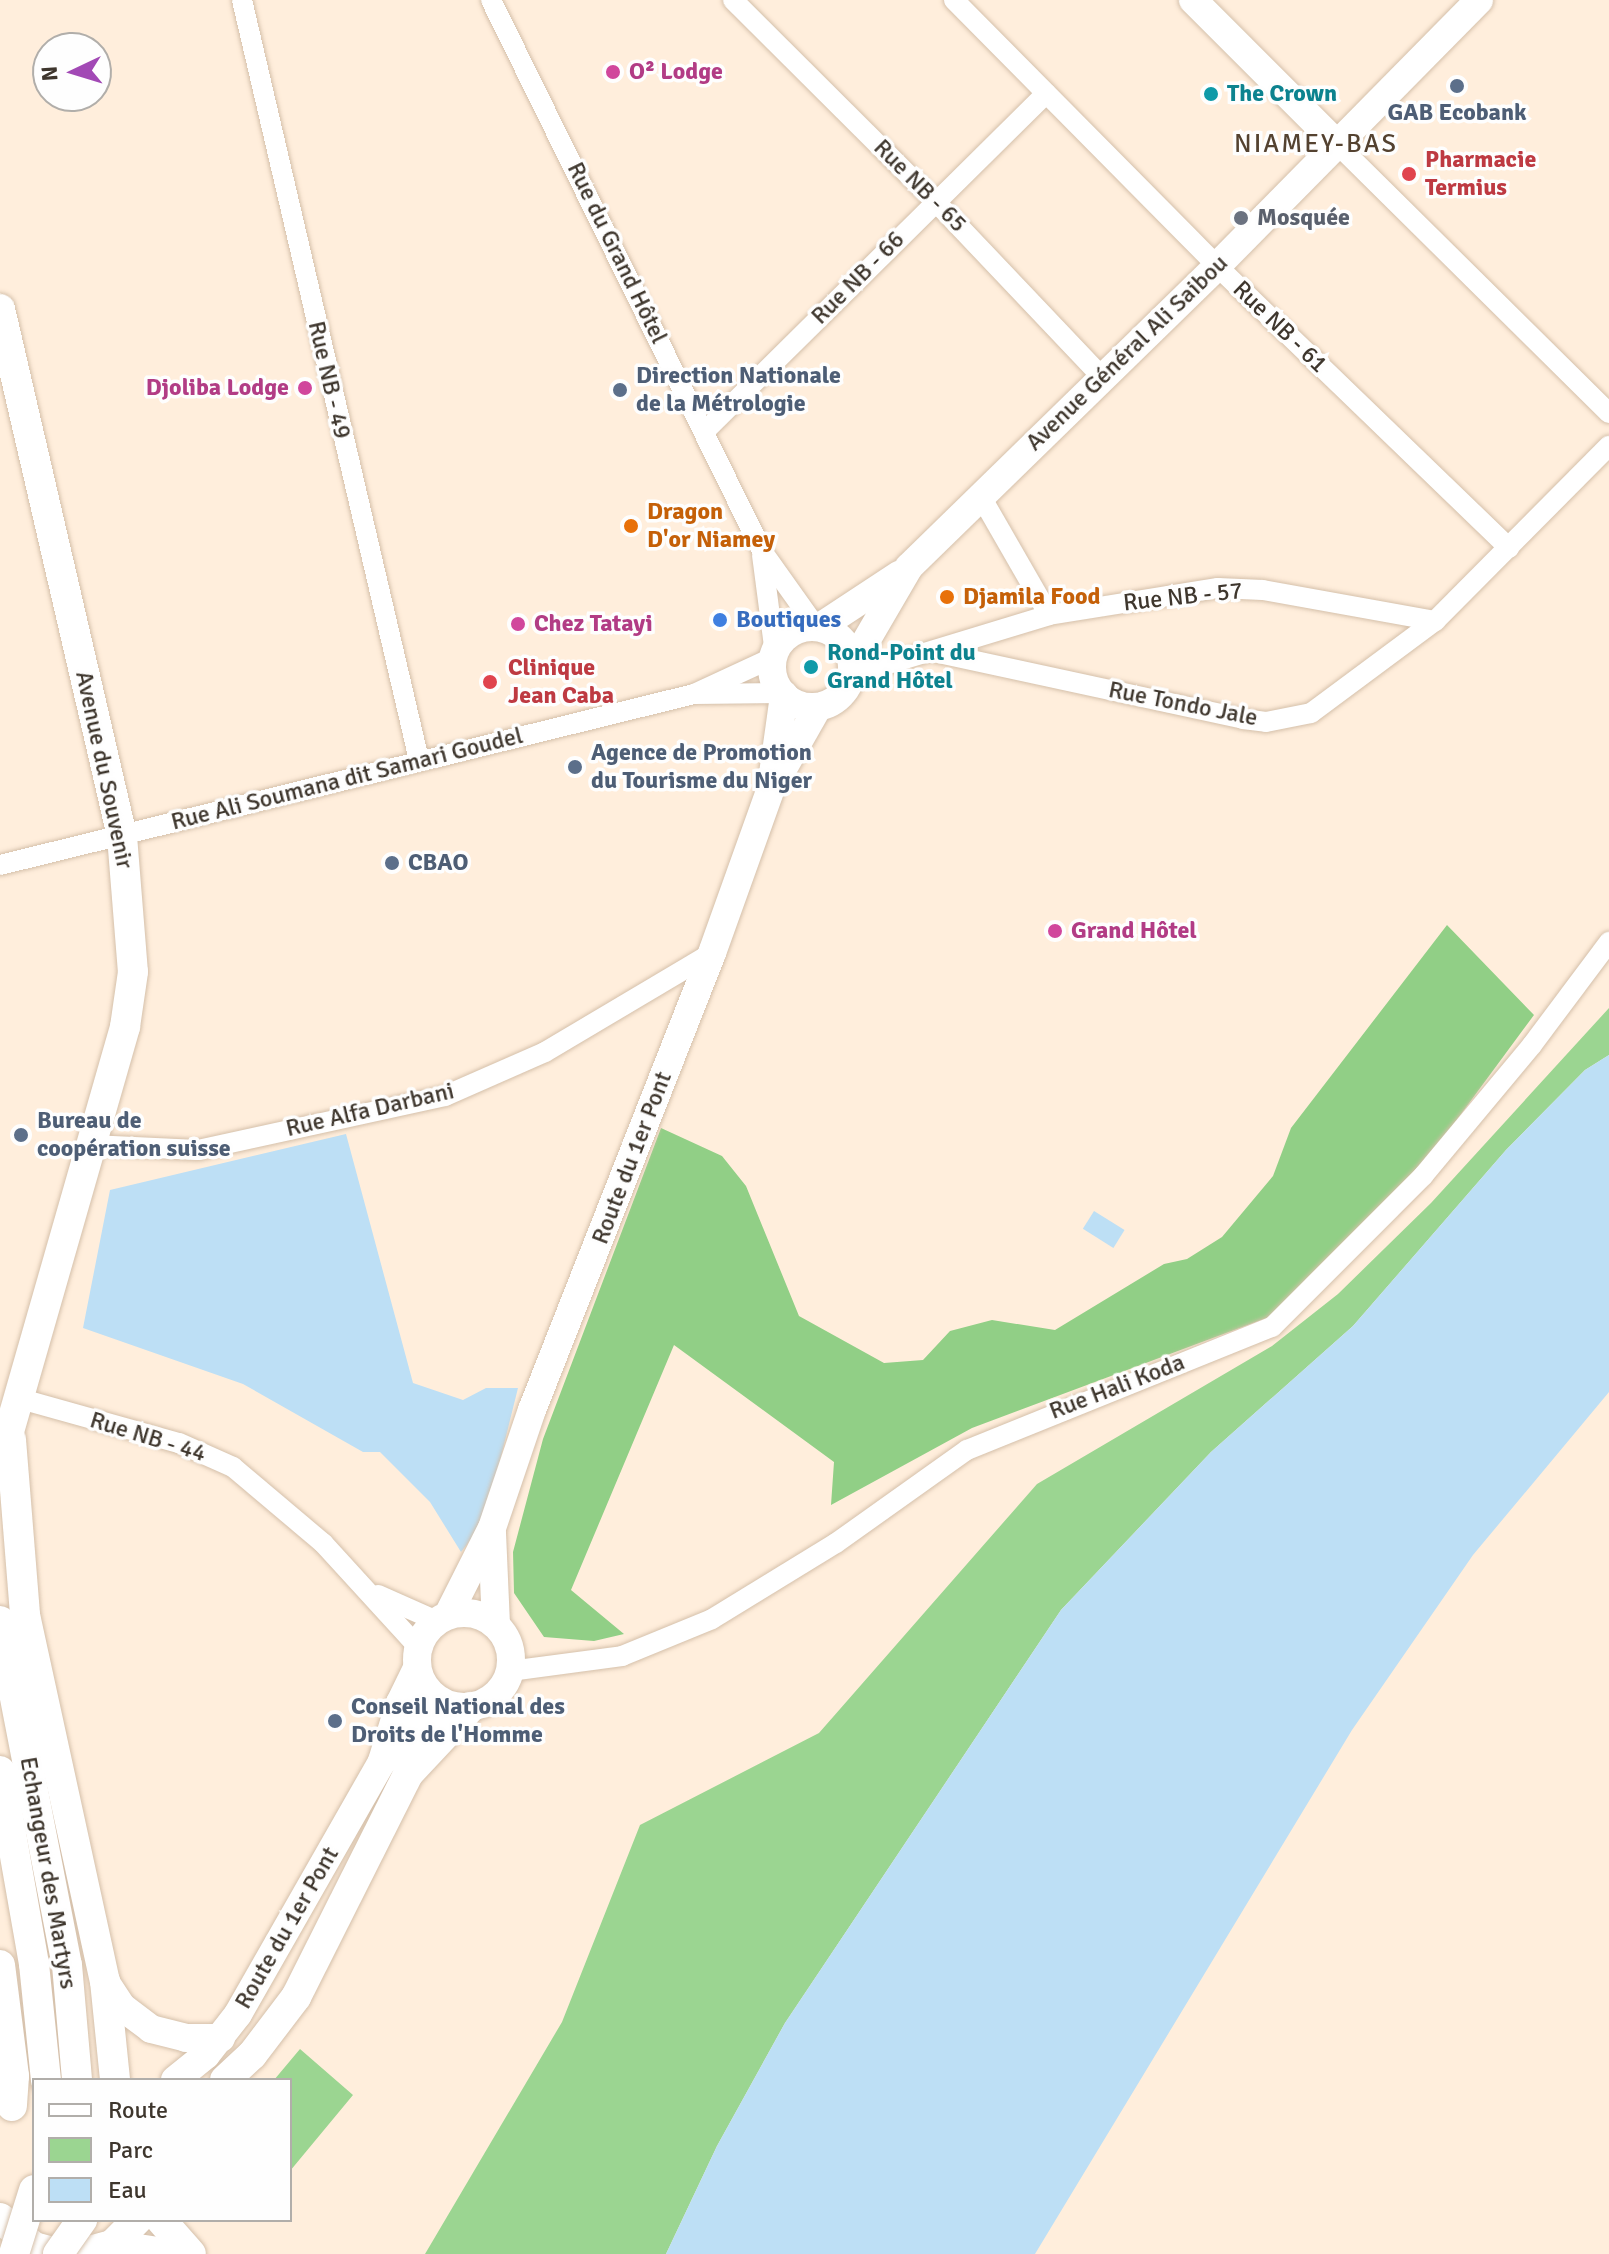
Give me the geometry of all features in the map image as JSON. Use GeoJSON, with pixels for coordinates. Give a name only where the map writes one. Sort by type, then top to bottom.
{"type":"FeatureCollection","features":[{"type":"Feature","properties":{"kind":"main road","name":"Avenue du Souvenir"},"geometry":{"type":"LineString","coordinates":[[0,309],[122,836],[133,972],[125,1027],[5,1448]]}},
{"type":"Feature","properties":{"kind":"main road"},"geometry":{"type":"LineString","coordinates":[[5,1448],[25,1615],[105,1981],[115,2078]]}},
{"type":"Feature","properties":{"kind":"main road","name":"Echangeur des Martyrs"},"geometry":{"type":"LineString","coordinates":[[0,1621],[67,1965],[77,2078]]}},
{"type":"Feature","properties":{"kind":"main road"},"geometry":{"type":"LineString","coordinates":[[227,2078],[273,2030],[308,1971],[408,1774],[471,1707]]}},
{"type":"Feature","properties":{"kind":"main road","name":"Echangeur des Martyrs"},"geometry":{"type":"LineString","coordinates":[[0,1771],[40,2006],[46,2078]]}},
{"type":"Feature","properties":{"kind":"main road"},"geometry":{"type":"LineString","coordinates":[[0,1965],[15,2106]]}},
{"type":"Feature","properties":{"kind":"main road"},"geometry":{"type":"LineString","coordinates":[[14,2254],[32,2196]]}},
{"type":"Feature","properties":{"kind":"main road"},"geometry":{"type":"LineString","coordinates":[[0,2218],[34,2247],[59,2254],[81,2222]]}},
{"type":"Feature","properties":{"kind":"main road"},"geometry":{"type":"LineString","coordinates":[[46,2254],[56,2222]]}},
{"type":"Feature","properties":{"kind":"main road"},"geometry":{"type":"LineString","coordinates":[[98,2251],[134,2222]]}},
{"type":"Feature","properties":{"kind":"main road"},"geometry":{"type":"LineString","coordinates":[[163,2222],[191,2254]]}},
{"type":"Feature","properties":{"kind":"main road"},"geometry":{"type":"LineString","coordinates":[[98,2251],[171,2254]]}},
{"type":"Feature","properties":{"kind":"street","name":"Rue NB - 49"},"geometry":{"type":"LineString","coordinates":[[242,0],[419,760]]}},
{"type":"Feature","properties":{"kind":"street","name":"Rue du Grand Hôtel"},"geometry":{"type":"LineString","coordinates":[[491,0],[762,551],[818,627]]}},
{"type":"Feature","properties":{"kind":"street","name":"Rue NB - 65"},"geometry":{"type":"LineString","coordinates":[[733,0],[935,201],[1101,376]]}},
{"type":"Feature","properties":{"kind":"street","name":"Rue NB - 61"},"geometry":{"type":"LineString","coordinates":[[954,0],[1217,266],[1509,548]]}},
{"type":"Feature","properties":{"kind":"street"},"geometry":{"type":"LineString","coordinates":[[1193,0],[1609,413]]}},
{"type":"Feature","properties":{"kind":"street","name":"Avenue Général Ali Saibou"},"geometry":{"type":"LineString","coordinates":[[818,627],[909,567],[1101,376],[1217,266],[1479,0]]}},
{"type":"Feature","properties":{"kind":"street","name":"Rue NB - 66"},"geometry":{"type":"LineString","coordinates":[[705,431],[1046,93]]}},
{"type":"Feature","properties":{"kind":"street","name":"Rue Tondo Jale"},"geometry":{"type":"LineString","coordinates":[[852,670],[934,652],[1266,722],[1311,713],[1435,621],[1609,446]]}},
{"type":"Feature","properties":{"kind":"street"},"geometry":{"type":"LineString","coordinates":[[980,495],[1049,615]]}},
{"type":"Feature","properties":{"kind":"street","name":"Rue du Grand Hôtel"},"geometry":{"type":"LineString","coordinates":[[762,551],[774,655]]}},
{"type":"Feature","properties":{"kind":"street","name":"Avenue Général Ali Saibou"},"geometry":{"type":"LineString","coordinates":[[852,670],[909,567]]}},
{"type":"Feature","properties":{"kind":"street","name":"Rue NB - 57"},"geometry":{"type":"LineString","coordinates":[[934,652],[1049,615],[1218,588],[1263,590],[1435,621]]}},
{"type":"Feature","properties":{"kind":"street"},"geometry":{"type":"LineString","coordinates":[[818,627],[843,641],[852,670],[840,696],[818,707],[799,705],[783,694],[773,676],[774,655],[791,633],[818,627]]}},
{"type":"Feature","properties":{"kind":"street","name":"Rue Ali Soumana dit Samari Goudel"},"geometry":{"type":"LineString","coordinates":[[0,865],[694,694],[774,655]]}},
{"type":"Feature","properties":{"kind":"street","name":"Rue Ali Soumana dit Samari Goudel"},"geometry":{"type":"LineString","coordinates":[[694,694],[783,694]]}},
{"type":"Feature","properties":{"kind":"street","name":"Route du 1er Pont"},"geometry":{"type":"LineString","coordinates":[[771,788],[783,694]]}},
{"type":"Feature","properties":{"kind":"street","name":"Route du 1er Pont"},"geometry":{"type":"LineString","coordinates":[[442,1618],[492,1528],[532,1410],[712,953],[771,788],[818,707]]}},
{"type":"Feature","properties":{"kind":"street","name":"Rue Hali Koda"},"geometry":{"type":"LineString","coordinates":[[510,1671],[622,1656],[712,1619],[836,1543],[967,1450],[1272,1327],[1423,1176],[1532,1045],[1609,942]]}},
{"type":"Feature","properties":{"kind":"street","name":"Rue Alfa Darbani"},"geometry":{"type":"LineString","coordinates":[[91,1145],[198,1150],[445,1096],[545,1052],[712,953]]}},
{"type":"Feature","properties":{"kind":"street","name":"Rue NB - 44"},"geometry":{"type":"LineString","coordinates":[[21,1399],[179,1443],[233,1467],[280,1502],[371,1591],[418,1658]]}},
{"type":"Feature","properties":{"kind":"street","name":"Route du 1er Pont"},"geometry":{"type":"LineString","coordinates":[[492,1528],[496,1625]]}},
{"type":"Feature","properties":{"kind":"street","name":"Rue NB - 44"},"geometry":{"type":"LineString","coordinates":[[371,1591],[442,1618]]}},
{"type":"Feature","properties":{"kind":"street"},"geometry":{"type":"LineString","coordinates":[[473,1613],[496,1625],[509,1646],[510,1671],[496,1695],[471,1707],[441,1702],[430,1693],[418,1658],[442,1618],[473,1613]]}},
{"type":"Feature","properties":{"kind":"street","name":"Route du 1er Pont"},"geometry":{"type":"LineString","coordinates":[[177,2078],[221,2038],[382,1762],[418,1658]]}},
{"type":"Feature","properties":{"kind":"street","name":"Route du 1er Pont"},"geometry":{"type":"LineString","coordinates":[[382,1762],[441,1702]]}},
{"type":"Feature","properties":{"kind":"street"},"geometry":{"type":"LineString","coordinates":[[105,1981],[122,2007],[151,2029],[186,2038],[221,2038]]}},
{"type":"Feature","properties":{"kind":"green space"},"geometry":{"type":"Polygon","coordinates":[[[1447,925],[1534,1015],[1411,1182],[1269,1317],[972,1428],[831,1505],[834,1462],[674,1345],[571,1590],[624,1634],[594,1641],[544,1637],[514,1593],[513,1552],[543,1439],[661,1128],[722,1156],[746,1186],[799,1316],[884,1363],[923,1360],[950,1331],[992,1320],[1055,1330],[1164,1264],[1187,1259],[1222,1237],[1273,1176],[1291,1128],[1447,925]]]}},
{"type":"Feature","properties":{"kind":"green space"},"geometry":{"type":"Polygon","coordinates":[[[1609,1008],[1609,1055],[1585,1070],[1506,1150],[1353,1326],[1211,1452],[1061,1610],[785,2023],[717,2146],[666,2254],[425,2254],[562,2022],[640,1825],[819,1733],[1037,1484],[1272,1346],[1338,1294],[1431,1203],[1609,1008]]]}},
{"type":"Feature","properties":{"kind":"green space"},"geometry":{"type":"Polygon","coordinates":[[[300,2049],[353,2095],[292,2169],[292,2078],[276,2078],[300,2049]]]}},
{"type":"Feature","properties":{"kind":"water"},"geometry":{"type":"Polygon","coordinates":[[[1609,1055],[1609,1392],[1473,1555],[1352,1730],[1035,2254],[666,2254],[717,2146],[785,2023],[1061,1610],[1211,1452],[1353,1326],[1506,1150],[1585,1070],[1609,1055]]]}},
{"type":"Feature","properties":{"kind":"water"},"geometry":{"type":"Polygon","coordinates":[[[346,1134],[413,1383],[463,1400],[486,1388],[518,1388],[485,1521],[461,1552],[430,1502],[380,1452],[363,1452],[243,1384],[83,1328],[110,1190],[346,1134]]]}},
{"type":"Feature","properties":{"kind":"water"},"geometry":{"type":"Polygon","coordinates":[[[1094,1211],[1125,1230],[1113,1248],[1083,1229],[1094,1211]]]}},
{"type":"Feature","properties":{"kind":"place","name":"O² Lodge"},"geometry":{"type":"Point","coordinates":[613,72]}},
{"type":"Feature","properties":{"kind":"place","name":"GAB Ecobank"},"geometry":{"type":"Point","coordinates":[1457,86]}},
{"type":"Feature","properties":{"kind":"place","name":"The Crown"},"geometry":{"type":"Point","coordinates":[1211,94]}},
{"type":"Feature","properties":{"kind":"place","name":"Pharmacie Termius"},"geometry":{"type":"Point","coordinates":[1409,174]}},
{"type":"Feature","properties":{"kind":"place","name":"Mosquée"},"geometry":{"type":"Point","coordinates":[1241,218]}},
{"type":"Feature","properties":{"kind":"place","name":"Djoliba Lodge"},"geometry":{"type":"Point","coordinates":[305,388]}},
{"type":"Feature","properties":{"kind":"place","name":"Direction Nationale de la Métrologie"},"geometry":{"type":"Point","coordinates":[620,390]}},
{"type":"Feature","properties":{"kind":"place","name":"Dragon D'or Niamey"},"geometry":{"type":"Point","coordinates":[631,526]}},
{"type":"Feature","properties":{"kind":"place","name":"Djamila Food"},"geometry":{"type":"Point","coordinates":[947,597]}},
{"type":"Feature","properties":{"kind":"place","name":"Boutiques"},"geometry":{"type":"Point","coordinates":[720,620]}},
{"type":"Feature","properties":{"kind":"place","name":"Chez Tatayi"},"geometry":{"type":"Point","coordinates":[518,624]}},
{"type":"Feature","properties":{"kind":"place","name":"Rond-Point du Grand Hôtel"},"geometry":{"type":"Point","coordinates":[811,667]}},
{"type":"Feature","properties":{"kind":"place","name":"Clinique Jean Caba"},"geometry":{"type":"Point","coordinates":[490,682]}},
{"type":"Feature","properties":{"kind":"place","name":"Agence de Promotion du Tourisme du Niger"},"geometry":{"type":"Point","coordinates":[575,767]}},
{"type":"Feature","properties":{"kind":"place","name":"CBAO"},"geometry":{"type":"Point","coordinates":[392,863]}},
{"type":"Feature","properties":{"kind":"place","name":"Grand Hôtel"},"geometry":{"type":"Point","coordinates":[1055,931]}},
{"type":"Feature","properties":{"kind":"place","name":"Bureau de coopération suisse"},"geometry":{"type":"Point","coordinates":[21,1135]}},
{"type":"Feature","properties":{"kind":"place","name":"Conseil National des Droits de l'Homme"},"geometry":{"type":"Point","coordinates":[335,1721]}},
{"type":"Feature","properties":{"kind":"district","name":"NIAMEY-BAS"},"geometry":{"type":"Point","coordinates":[1316,145]}}]}
